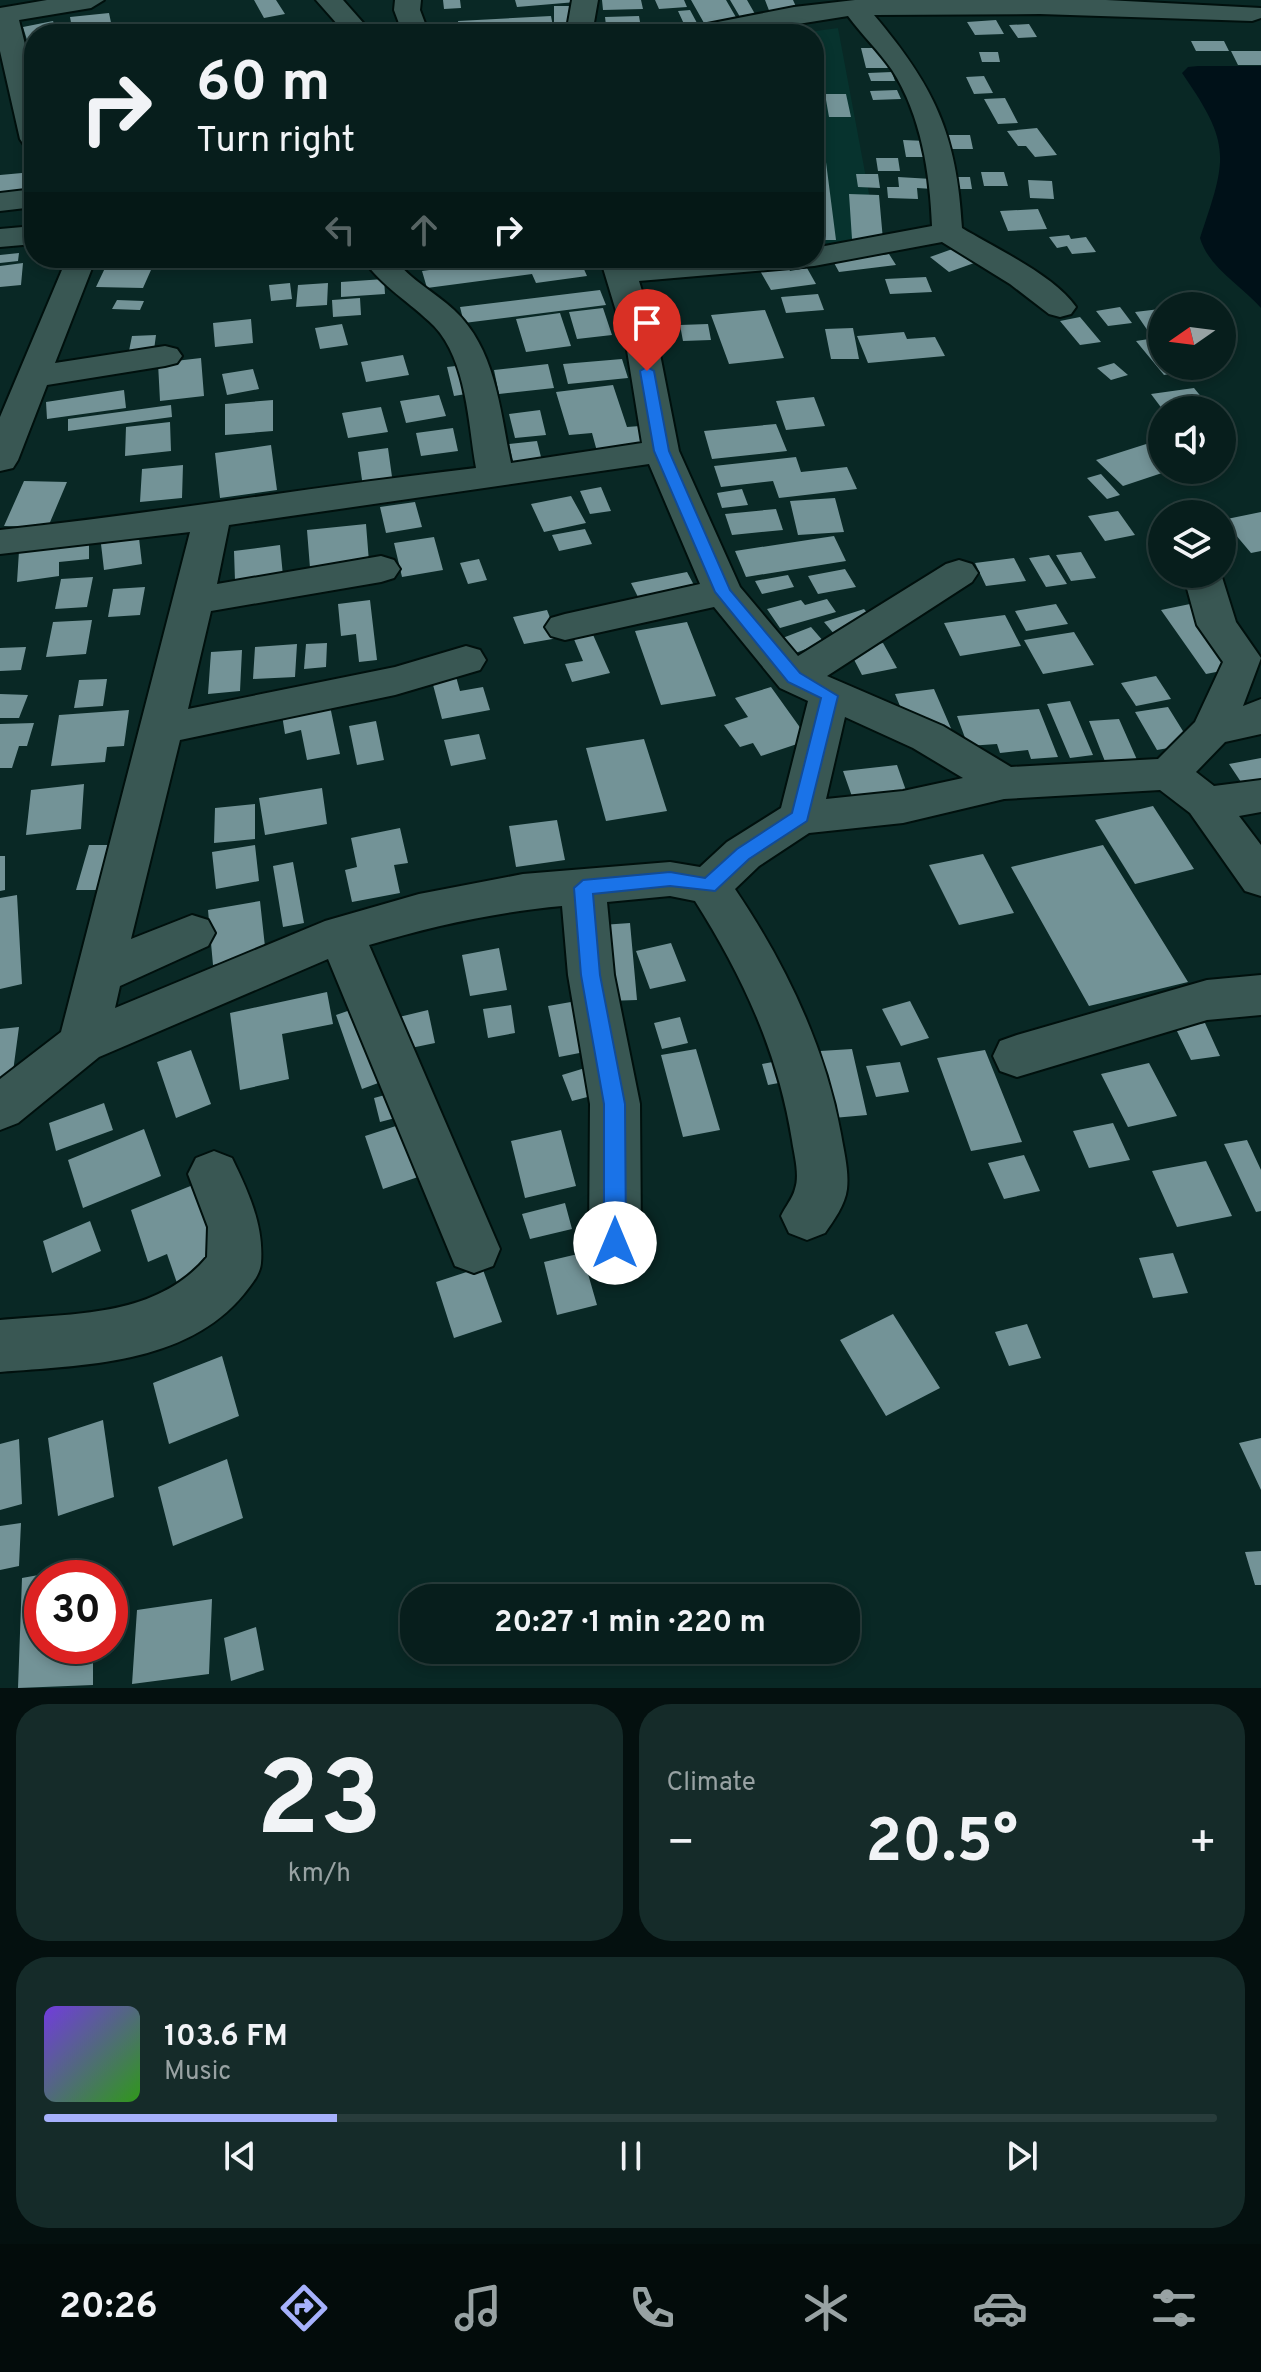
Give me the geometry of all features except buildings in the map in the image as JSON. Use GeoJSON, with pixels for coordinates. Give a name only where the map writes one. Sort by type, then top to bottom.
{"type":"FeatureCollection","features":[{"type":"Feature","properties":{"kind":"street"},"geometry":{"type":"LineString","coordinates":[[24,101],[2,16],[91,0]]}},
{"type":"Feature","properties":{"kind":"street"},"geometry":{"type":"LineString","coordinates":[[329,0],[351,24]]}},
{"type":"Feature","properties":{"kind":"street"},"geometry":{"type":"LineString","coordinates":[[408,0],[407,10],[412,24]]}},
{"type":"Feature","properties":{"kind":"street"},"geometry":{"type":"LineString","coordinates":[[581,24],[585,0]]}},
{"type":"Feature","properties":{"kind":"street"},"geometry":{"type":"LineString","coordinates":[[855,8],[883,0]]}},
{"type":"Feature","properties":{"kind":"street"},"geometry":{"type":"LineString","coordinates":[[734,24],[801,6],[855,8],[1022,4],[1252,13]]}},
{"type":"Feature","properties":{"kind":"street"},"geometry":{"type":"LineString","coordinates":[[855,8],[906,73],[926,114],[946,194],[947,232]]}},
{"type":"Feature","properties":{"kind":"street"},"geometry":{"type":"LineString","coordinates":[[0,202],[24,199]]}},
{"type":"Feature","properties":{"kind":"street"},"geometry":{"type":"LineString","coordinates":[[824,255],[947,232],[1021,277],[1060,307]]}},
{"type":"Feature","properties":{"kind":"street"},"geometry":{"type":"LineString","coordinates":[[0,238],[24,236]]}},
{"type":"Feature","properties":{"kind":"street"},"geometry":{"type":"LineString","coordinates":[[0,460],[77,268]]}},
{"type":"Feature","properties":{"kind":"street"},"geometry":{"type":"LineString","coordinates":[[385,268],[395,281],[453,328],[466,350],[496,477]]}},
{"type":"Feature","properties":{"kind":"street"},"geometry":{"type":"LineString","coordinates":[[619,268],[642,344],[661,451],[723,592],[812,687],[928,737],[1004,783]]}},
{"type":"Feature","properties":{"kind":"street"},"geometry":{"type":"LineString","coordinates":[[33,377],[165,356]]}},
{"type":"Feature","properties":{"kind":"street"},"geometry":{"type":"LineString","coordinates":[[0,542],[212,517],[324,497],[496,477],[661,451]]}},
{"type":"Feature","properties":{"kind":"street"},"geometry":{"type":"LineString","coordinates":[[82,1043],[212,517]]}},
{"type":"Feature","properties":{"kind":"street"},"geometry":{"type":"LineString","coordinates":[[192,601],[381,569]]}},
{"type":"Feature","properties":{"kind":"street"},"geometry":{"type":"LineString","coordinates":[[800,817],[812,687],[959,573]]}},
{"type":"Feature","properties":{"kind":"street"},"geometry":{"type":"LineString","coordinates":[[1169,774],[1212,730],[1252,657],[1217,625],[1206,588]]}},
{"type":"Feature","properties":{"kind":"street"},"geometry":{"type":"LineString","coordinates":[[565,627],[723,592]]}},
{"type":"Feature","properties":{"kind":"street"},"geometry":{"type":"LineString","coordinates":[[161,729],[395,681],[466,660]]}},
{"type":"Feature","properties":{"kind":"street"},"geometry":{"type":"LineString","coordinates":[[1212,730],[1250,722],[1261,714]]}},
{"type":"Feature","properties":{"kind":"street"},"geometry":{"type":"LineString","coordinates":[[709,886],[743,854],[800,817],[872,814],[934,804],[1004,783],[1169,774],[1205,802],[1261,879]]}},
{"type":"Feature","properties":{"kind":"street"},"geometry":{"type":"LineString","coordinates":[[1205,802],[1230,802],[1261,796]]}},
{"type":"Feature","properties":{"kind":"street"},"geometry":{"type":"LineString","coordinates":[[0,1108],[82,1043],[341,934],[419,912],[523,892],[670,879],[709,886],[728,914],[777,1005],[813,1105],[821,1174],[820,1196],[807,1216]]}},
{"type":"Feature","properties":{"kind":"street"},"geometry":{"type":"LineString","coordinates":[[583,888],[591,975],[615,1104],[615,1243]]}},
{"type":"Feature","properties":{"kind":"street"},"geometry":{"type":"LineString","coordinates":[[98,975],[192,933]]}},
{"type":"Feature","properties":{"kind":"street"},"geometry":{"type":"LineString","coordinates":[[341,934],[474,1249]]}},
{"type":"Feature","properties":{"kind":"street"},"geometry":{"type":"LineString","coordinates":[[1017,1056],[1207,1000],[1261,995]]}},
{"type":"Feature","properties":{"kind":"street"},"geometry":{"type":"LineString","coordinates":[[0,1346],[114,1333],[156,1324],[201,1302],[234,1266],[234,1227],[214,1174]]}},
{"type":"Feature","properties":{"kind":"shaded area"},"geometry":{"type":"Polygon","coordinates":[[[838,28],[878,242],[824,249],[824,30],[838,28]]]}},
{"type":"Feature","properties":{"kind":"shaded area"},"geometry":{"type":"Polygon","coordinates":[[[1261,66],[1261,308],[1210,258],[1200,238],[1216,189],[1220,152],[1210,118],[1182,73],[1188,67],[1261,66]]]}},
{"type":"Feature","properties":{"kind":"route"},"geometry":{"type":"LineString","coordinates":[[615,1243],[615,1104],[591,975],[583,888],[670,879],[709,886],[743,854],[800,817],[830,696],[794,678],[723,592],[661,451],[647,371]]}}]}
